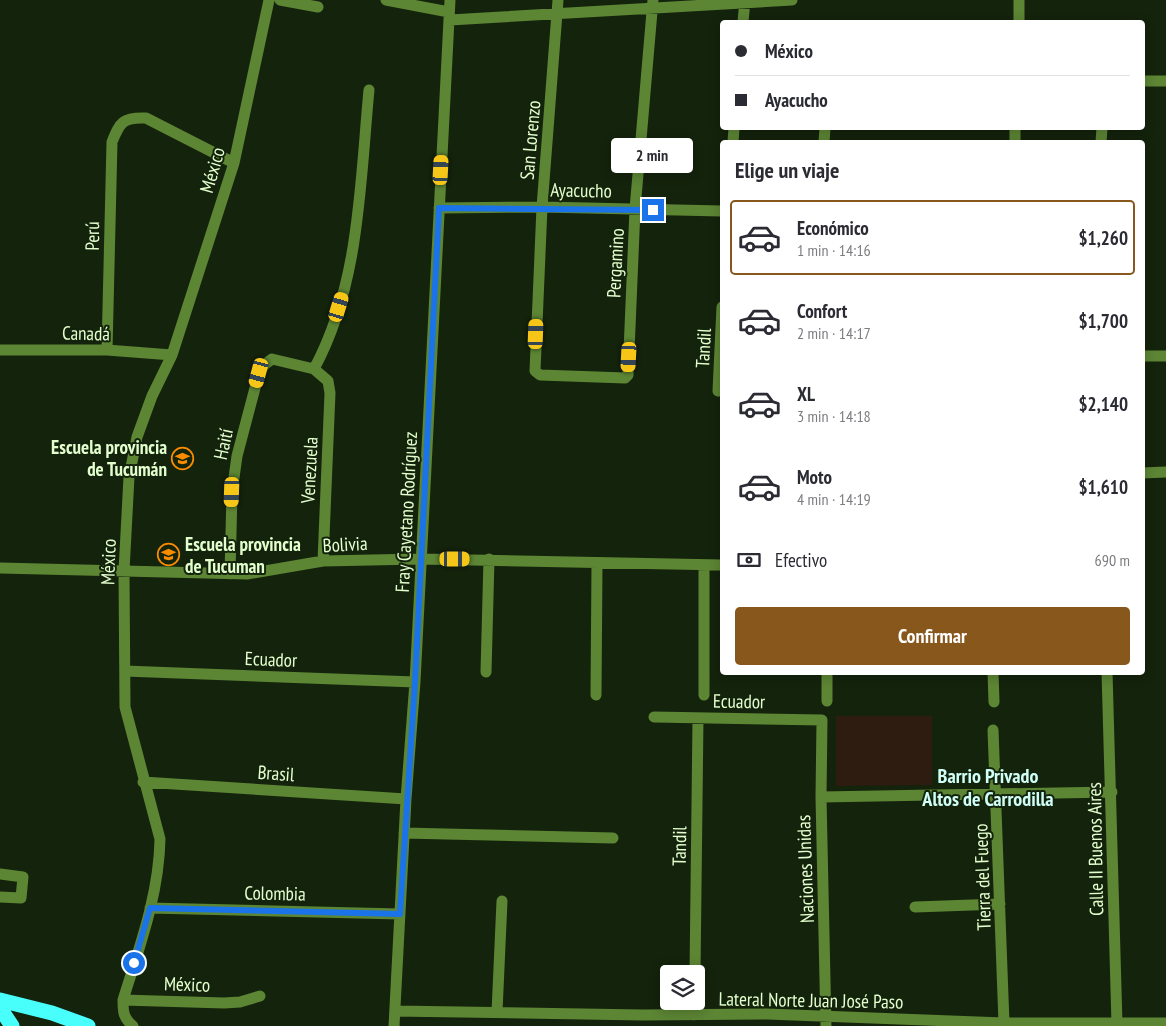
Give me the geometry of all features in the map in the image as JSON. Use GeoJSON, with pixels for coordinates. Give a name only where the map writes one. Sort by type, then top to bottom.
{"type":"FeatureCollection","features":[{"type":"Feature","properties":{"kind":"highway"},"geometry":{"type":"LineString","coordinates":[[0,1000],[52,1013],[88,1026]]}},
{"type":"Feature","properties":{"kind":"highway"},"geometry":{"type":"LineString","coordinates":[[0,1008],[12,1026]]}},
{"type":"Feature","properties":{"kind":"street","name":"México"},"geometry":{"type":"LineString","coordinates":[[260,996],[240,1002],[224,1003],[123,1000],[150,908],[159,860],[160,840],[143,782],[125,706],[124,571],[129,476],[137,437],[152,396],[172,355],[234,163],[269,0]]}},
{"type":"Feature","properties":{"kind":"street"},"geometry":{"type":"LineString","coordinates":[[280,0],[318,7]]}},
{"type":"Feature","properties":{"kind":"street"},"geometry":{"type":"LineString","coordinates":[[386,0],[449,10],[557,14],[653,4],[792,0]]}},
{"type":"Feature","properties":{"kind":"street","name":"San Lorenzo"},"geometry":{"type":"LineString","coordinates":[[558,0],[542,207],[536,373],[540,375],[626,378]]}},
{"type":"Feature","properties":{"kind":"street"},"geometry":{"type":"LineString","coordinates":[[1018,20],[1019,0]]}},
{"type":"Feature","properties":{"kind":"street"},"geometry":{"type":"LineString","coordinates":[[743,20],[744,2]]}},
{"type":"Feature","properties":{"kind":"street","name":"Pergamino"},"geometry":{"type":"LineString","coordinates":[[626,378],[635,209],[653,4]]}},
{"type":"Feature","properties":{"kind":"street","name":"Fray Cayetano Rodríguez"},"geometry":{"type":"LineString","coordinates":[[394,1026],[406,799],[415,682],[449,10]]}},
{"type":"Feature","properties":{"kind":"street"},"geometry":{"type":"LineString","coordinates":[[1145,81],[1166,81]]}},
{"type":"Feature","properties":{"kind":"street"},"geometry":{"type":"LineString","coordinates":[[314,369],[328,344],[350,270],[369,90]]}},
{"type":"Feature","properties":{"kind":"street","name":"Perú"},"geometry":{"type":"LineString","coordinates":[[107,350],[112,142],[119,125],[131,118],[146,118],[234,163]]}},
{"type":"Feature","properties":{"kind":"street","name":"Ayacucho"},"geometry":{"type":"LineString","coordinates":[[439,208],[542,207],[720,211]]}},
{"type":"Feature","properties":{"kind":"street","name":"Canadá"},"geometry":{"type":"LineString","coordinates":[[0,350],[107,350],[172,355]]}},
{"type":"Feature","properties":{"kind":"street"},"geometry":{"type":"LineString","coordinates":[[1145,356],[1166,356]]}},
{"type":"Feature","properties":{"kind":"street","name":"Haití"},"geometry":{"type":"LineString","coordinates":[[230,574],[232,492],[237,456],[259,373],[264,365],[272,359],[314,369]]}},
{"type":"Feature","properties":{"kind":"street","name":"Venezuela"},"geometry":{"type":"LineString","coordinates":[[314,369],[328,381],[330,393],[323,561]]}},
{"type":"Feature","properties":{"kind":"street"},"geometry":{"type":"LineString","coordinates":[[1145,473],[1166,472]]}},
{"type":"Feature","properties":{"kind":"street","name":"Bolivia"},"geometry":{"type":"LineString","coordinates":[[0,568],[247,574],[323,561],[420,559],[720,565]]}},
{"type":"Feature","properties":{"kind":"street"},"geometry":{"type":"LineString","coordinates":[[486,672],[489,559]]}},
{"type":"Feature","properties":{"kind":"street"},"geometry":{"type":"LineString","coordinates":[[596,695],[597,563]]}},
{"type":"Feature","properties":{"kind":"street"},"geometry":{"type":"LineString","coordinates":[[704,565],[704,695]]}},
{"type":"Feature","properties":{"kind":"street","name":"Ecuador"},"geometry":{"type":"LineString","coordinates":[[125,671],[415,682]]}},
{"type":"Feature","properties":{"kind":"street"},"geometry":{"type":"LineString","coordinates":[[827,675],[827,701]]}},
{"type":"Feature","properties":{"kind":"street"},"geometry":{"type":"LineString","coordinates":[[993,675],[994,702]]}},
{"type":"Feature","properties":{"kind":"street","name":"Calle II Buenos Aires"},"geometry":{"type":"LineString","coordinates":[[1107,675],[1112,792],[1117,1024]]}},
{"type":"Feature","properties":{"kind":"street","name":"Ecuador"},"geometry":{"type":"LineString","coordinates":[[654,717],[822,720]]}},
{"type":"Feature","properties":{"kind":"street","name":"Tandil"},"geometry":{"type":"LineString","coordinates":[[695,965],[698,718]]}},
{"type":"Feature","properties":{"kind":"street","name":"Naciones Unidas"},"geometry":{"type":"LineString","coordinates":[[822,720],[821,797],[827,1021]]}},
{"type":"Feature","properties":{"kind":"street","name":"Tierra del Fuego"},"geometry":{"type":"LineString","coordinates":[[993,730],[1004,1023]]}},
{"type":"Feature","properties":{"kind":"street","name":"Brasil"},"geometry":{"type":"LineString","coordinates":[[143,782],[406,799]]}},
{"type":"Feature","properties":{"kind":"street"},"geometry":{"type":"LineString","coordinates":[[821,797],[1112,792]]}},
{"type":"Feature","properties":{"kind":"street"},"geometry":{"type":"LineString","coordinates":[[404,833],[613,838]]}},
{"type":"Feature","properties":{"kind":"street"},"geometry":{"type":"LineString","coordinates":[[0,874],[23,877],[21,898],[0,897]]}},
{"type":"Feature","properties":{"kind":"street"},"geometry":{"type":"LineString","coordinates":[[497,1012],[502,902]]}},
{"type":"Feature","properties":{"kind":"street"},"geometry":{"type":"LineString","coordinates":[[915,907],[1000,904]]}},
{"type":"Feature","properties":{"kind":"street","name":"Colombia"},"geometry":{"type":"LineString","coordinates":[[150,908],[400,914]]}},
{"type":"Feature","properties":{"kind":"street"},"geometry":{"type":"LineString","coordinates":[[123,1000],[122,1012],[125,1019],[132,1026]]}},
{"type":"Feature","properties":{"kind":"street"},"geometry":{"type":"LineString","coordinates":[[694,1010],[694,1015]]}},
{"type":"Feature","properties":{"kind":"street","name":"Lateral Norte Juan José Paso"},"geometry":{"type":"LineString","coordinates":[[396,1011],[694,1015],[797,1021],[1166,1023]]}},
{"type":"Feature","properties":{"kind":"shaded area"},"geometry":{"type":"Polygon","coordinates":[[[836,716],[932,716],[932,785],[836,786],[836,716]]]}},
{"type":"Feature","properties":{"kind":"place","name":"Escuela provincia de Tucumán"},"geometry":{"type":"Point","coordinates":[183,458]}},
{"type":"Feature","properties":{"kind":"place","name":"Escuela provincia de Tucuman"},"geometry":{"type":"Point","coordinates":[169,555]}},
{"type":"Feature","properties":{"kind":"district","name":"Barrio Privado Altos de Carrodilla"},"geometry":{"type":"Point","coordinates":[988,788]}},
{"type":"Feature","properties":{"kind":"route"},"geometry":{"type":"LineString","coordinates":[[134,963],[150,908],[400,914],[415,682],[439,208],[542,207],[653,210]]}}]}
